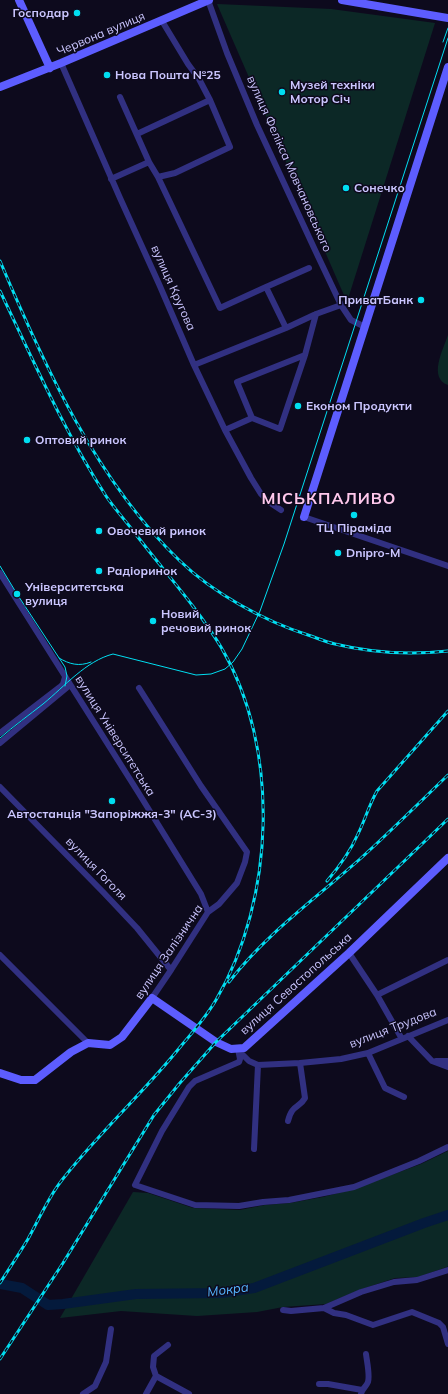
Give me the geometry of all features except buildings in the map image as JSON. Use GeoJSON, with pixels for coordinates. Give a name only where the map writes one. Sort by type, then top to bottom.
{"type":"FeatureCollection","features":[{"type":"Feature","properties":{"kind":"street"},"geometry":{"type":"LineString","coordinates":[[19,0],[50,68]]}},
{"type":"Feature","properties":{"kind":"street","name":"Червона вулиця"},"geometry":{"type":"LineString","coordinates":[[4,85],[50,68],[208,0]]}},
{"type":"Feature","properties":{"kind":"street","name":"вулиця Фелікса Мовчановського"},"geometry":{"type":"LineString","coordinates":[[208,0],[227,53],[257,125],[341,305],[351,320],[365,327]]}},
{"type":"Feature","properties":{"kind":"street"},"geometry":{"type":"LineString","coordinates":[[342,0],[448,18]]}},
{"type":"Feature","properties":{"kind":"street"},"geometry":{"type":"LineString","coordinates":[[158,177],[175,173],[230,147],[210,100],[199,79],[188,64],[162,21]]}},
{"type":"Feature","properties":{"kind":"street","name":"вулиця Кругова"},"geometry":{"type":"LineString","coordinates":[[61,63],[194,366],[225,430],[261,494],[269,502],[281,510]]}},
{"type":"Feature","properties":{"kind":"street"},"geometry":{"type":"LineString","coordinates":[[448,67],[304,517],[448,566]]}},
{"type":"Feature","properties":{"kind":"street"},"geometry":{"type":"LineString","coordinates":[[120,97],[149,162],[158,177],[220,308],[309,268]]}},
{"type":"Feature","properties":{"kind":"street"},"geometry":{"type":"LineString","coordinates":[[137,134],[210,100]]}},
{"type":"Feature","properties":{"kind":"street"},"geometry":{"type":"LineString","coordinates":[[111,178],[149,162]]}},
{"type":"Feature","properties":{"kind":"street"},"geometry":{"type":"LineString","coordinates":[[266,287],[286,328]]}},
{"type":"Feature","properties":{"kind":"street"},"geometry":{"type":"LineString","coordinates":[[194,366],[316,314],[341,305]]}},
{"type":"Feature","properties":{"kind":"street"},"geometry":{"type":"LineString","coordinates":[[225,430],[252,418],[280,428],[305,355],[316,314]]}},
{"type":"Feature","properties":{"kind":"street"},"geometry":{"type":"LineString","coordinates":[[252,418],[237,382],[305,355]]}},
{"type":"Feature","properties":{"kind":"street","name":"вулиця Університетська"},"geometry":{"type":"LineString","coordinates":[[0,573],[201,894],[208,912]]}},
{"type":"Feature","properties":{"kind":"street"},"geometry":{"type":"LineString","coordinates":[[0,733],[55,692],[63,684],[65,677]]}},
{"type":"Feature","properties":{"kind":"street"},"geometry":{"type":"LineString","coordinates":[[0,743],[70,685]]}},
{"type":"Feature","properties":{"kind":"street","name":"вулиця Залізнична"},"geometry":{"type":"LineString","coordinates":[[88,1043],[110,1045],[116,1042],[141,1014],[208,912],[220,904],[237,884],[247,852],[201,786],[139,688]]}},
{"type":"Feature","properties":{"kind":"street","name":"вулиця Гоголя"},"geometry":{"type":"LineString","coordinates":[[0,787],[122,912],[171,970]]}},
{"type":"Feature","properties":{"kind":"street","name":"вулиця Севастопольська"},"geometry":{"type":"LineString","coordinates":[[448,858],[349,953],[249,1044],[238,1049],[240,1059],[239,1062],[195,1081],[189,1087],[162,1131],[135,1185],[195,1205],[233,1206],[289,1200],[354,1187],[419,1161],[448,1147]]}},
{"type":"Feature","properties":{"kind":"street"},"geometry":{"type":"LineString","coordinates":[[349,953],[405,1037],[432,1061],[448,1067]]}},
{"type":"Feature","properties":{"kind":"street"},"geometry":{"type":"LineString","coordinates":[[0,955],[88,1043],[71,1052],[35,1080],[21,1080],[0,1073]]}},
{"type":"Feature","properties":{"kind":"street"},"geometry":{"type":"LineString","coordinates":[[377,995],[448,960]]}},
{"type":"Feature","properties":{"kind":"street"},"geometry":{"type":"LineString","coordinates":[[152,998],[216,1042],[231,1049],[238,1049],[250,1061],[258,1065],[254,1149]]}},
{"type":"Feature","properties":{"kind":"street","name":"вулиця Трудова"},"geometry":{"type":"LineString","coordinates":[[258,1065],[341,1059],[368,1053],[448,1020]]}},
{"type":"Feature","properties":{"kind":"street"},"geometry":{"type":"LineString","coordinates":[[368,1053],[385,1088],[404,1097]]}},
{"type":"Feature","properties":{"kind":"street"},"geometry":{"type":"LineString","coordinates":[[432,1061],[448,1061]]}},
{"type":"Feature","properties":{"kind":"street"},"geometry":{"type":"LineString","coordinates":[[288,1121],[290,1113],[294,1107],[305,1098],[300,1063]]}},
{"type":"Feature","properties":{"kind":"street"},"geometry":{"type":"LineString","coordinates":[[283,1310],[291,1311],[324,1308],[360,1292],[394,1282],[417,1280],[448,1270]]}},
{"type":"Feature","properties":{"kind":"street"},"geometry":{"type":"LineString","coordinates":[[324,1308],[334,1313],[346,1315],[373,1326],[412,1312],[416,1312],[428,1319],[434,1320],[443,1327],[448,1344]]}},
{"type":"Feature","properties":{"kind":"street"},"geometry":{"type":"LineString","coordinates":[[83,1394],[95,1386],[106,1362],[111,1329]]}},
{"type":"Feature","properties":{"kind":"street"},"geometry":{"type":"LineString","coordinates":[[168,1345],[154,1356],[153,1367],[156,1376],[189,1394]]}},
{"type":"Feature","properties":{"kind":"street"},"geometry":{"type":"LineString","coordinates":[[319,1384],[328,1384],[362,1392],[368,1383],[366,1354]]}},
{"type":"Feature","properties":{"kind":"street"},"geometry":{"type":"LineString","coordinates":[[146,1394],[156,1376]]}},
{"type":"Feature","properties":{"kind":"green space"},"geometry":{"type":"Polygon","coordinates":[[[217,4],[331,9],[435,23],[347,302],[217,4]]]}},
{"type":"Feature","properties":{"kind":"green space"},"geometry":{"type":"Polygon","coordinates":[[[448,335],[448,385],[442,381],[438,370],[448,335]]]}},
{"type":"Feature","properties":{"kind":"green space"},"geometry":{"type":"Polygon","coordinates":[[[448,1151],[447,1267],[418,1277],[395,1278],[359,1290],[326,1304],[283,1307],[257,1312],[197,1316],[121,1311],[60,1318],[133,1192],[148,1193],[193,1208],[240,1210],[323,1197],[354,1189],[421,1164],[448,1151]]]}},
{"type":"Feature","properties":{"kind":"waterway","name":"Мокра"},"geometry":{"type":"LineString","coordinates":[[0,1284],[22,1288],[48,1305],[136,1294],[222,1293],[254,1288],[448,1215]]}},
{"type":"Feature","properties":{"kind":"tram line"},"geometry":{"type":"LineString","coordinates":[[443,42],[448,28]]}},
{"type":"Feature","properties":{"kind":"tram line"},"geometry":{"type":"LineString","coordinates":[[0,738],[43,704],[76,675],[103,657],[113,654],[196,675],[211,674],[225,669],[233,662],[242,649],[260,611],[284,544],[448,38]]}},
{"type":"Feature","properties":{"kind":"tram line"},"geometry":{"type":"LineString","coordinates":[[0,566],[65,667],[67,676],[65,686]]}},
{"type":"Feature","properties":{"kind":"tram line"},"geometry":{"type":"LineString","coordinates":[[59,658],[74,664],[87,664],[91,662]]}},
{"type":"Feature","properties":{"kind":"railway"},"geometry":{"type":"LineString","coordinates":[[0,261],[54,381],[98,459],[150,530],[193,573],[223,595],[257,614],[291,629],[328,642],[377,651],[420,653],[448,651]]}},
{"type":"Feature","properties":{"kind":"railway"},"geometry":{"type":"LineString","coordinates":[[0,291],[63,421],[106,496],[190,603],[221,647],[240,687],[254,731],[261,777],[263,824],[259,871],[250,917],[236,960],[216,1000],[199,1024],[167,1063],[94,1142],[60,1182],[28,1239],[0,1283]]}},
{"type":"Feature","properties":{"kind":"railway"},"geometry":{"type":"LineString","coordinates":[[327,881],[340,865],[351,847],[377,791],[448,711]]}},
{"type":"Feature","properties":{"kind":"railway"},"geometry":{"type":"LineString","coordinates":[[229,982],[274,933],[360,859],[448,775]]}},
{"type":"Feature","properties":{"kind":"railway"},"geometry":{"type":"LineString","coordinates":[[0,1359],[63,1263],[154,1115],[179,1084],[216,1042],[448,819]]}},
{"type":"Feature","properties":{"kind":"place","name":"Господар"},"geometry":{"type":"Point","coordinates":[77,13]}},
{"type":"Feature","properties":{"kind":"place","name":"Нова Пошта №25"},"geometry":{"type":"Point","coordinates":[107,75]}},
{"type":"Feature","properties":{"kind":"place","name":"Музей техніки Мотор Січ"},"geometry":{"type":"Point","coordinates":[282,92]}},
{"type":"Feature","properties":{"kind":"place","name":"Сонечко"},"geometry":{"type":"Point","coordinates":[346,188]}},
{"type":"Feature","properties":{"kind":"place","name":"ПриватБанк"},"geometry":{"type":"Point","coordinates":[421,300]}},
{"type":"Feature","properties":{"kind":"place","name":"Економ Продукти"},"geometry":{"type":"Point","coordinates":[298,406]}},
{"type":"Feature","properties":{"kind":"place","name":"Оптовий ринок"},"geometry":{"type":"Point","coordinates":[27,440]}},
{"type":"Feature","properties":{"kind":"place","name":"ТЦ Піраміда"},"geometry":{"type":"Point","coordinates":[354,515]}},
{"type":"Feature","properties":{"kind":"place","name":"Овочевий ринок"},"geometry":{"type":"Point","coordinates":[99,531]}},
{"type":"Feature","properties":{"kind":"place","name":"Dnipro-M"},"geometry":{"type":"Point","coordinates":[338,553]}},
{"type":"Feature","properties":{"kind":"place","name":"Радіоринок"},"geometry":{"type":"Point","coordinates":[99,571]}},
{"type":"Feature","properties":{"kind":"place","name":"Університетська вулиця"},"geometry":{"type":"Point","coordinates":[17,594]}},
{"type":"Feature","properties":{"kind":"place","name":"Новий речовий ринок"},"geometry":{"type":"Point","coordinates":[153,621]}},
{"type":"Feature","properties":{"kind":"place","name":"Автостанція \"Запоріжжя-3\" (АС-3)"},"geometry":{"type":"Point","coordinates":[112,801]}},
{"type":"Feature","properties":{"kind":"district","name":"МІСЬКПАЛИВО"},"geometry":{"type":"Point","coordinates":[329,499]}}]}
